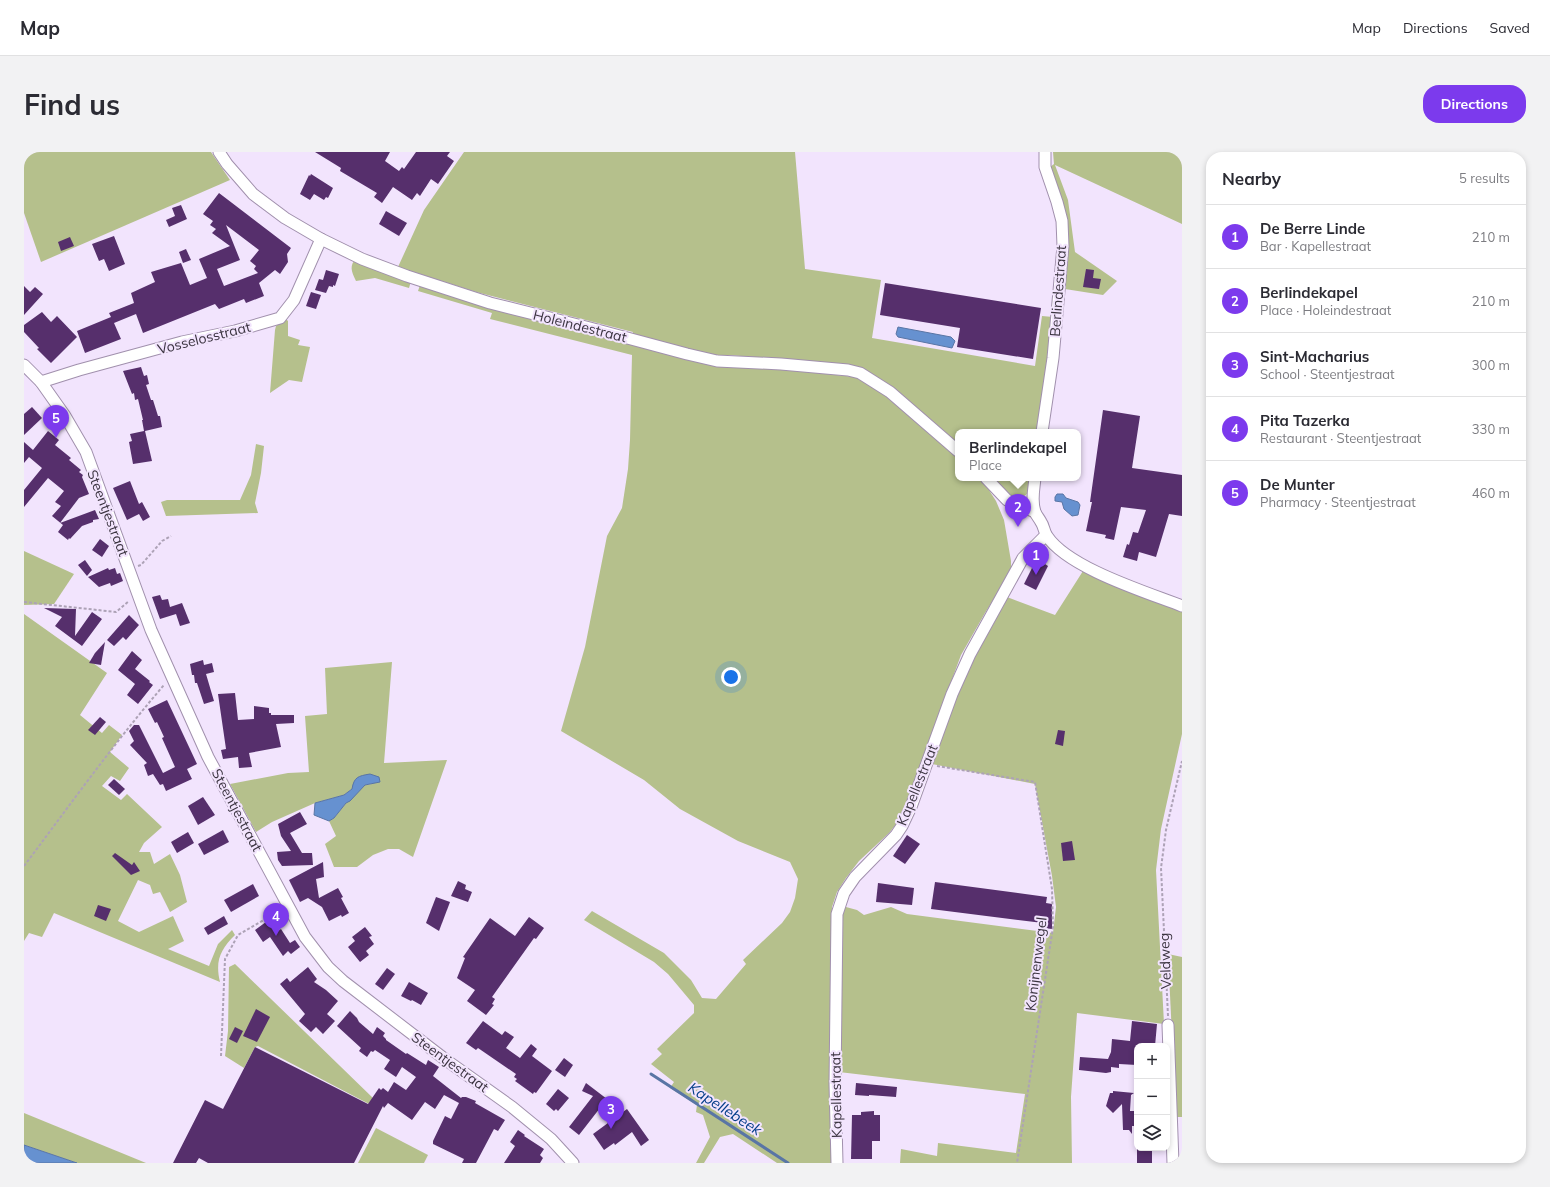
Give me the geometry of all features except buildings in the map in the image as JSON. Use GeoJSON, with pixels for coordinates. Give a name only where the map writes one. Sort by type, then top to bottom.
{"type":"FeatureCollection","features":[{"type":"Feature","properties":{"kind":"street","name":"Holeindestraat"},"geometry":{"type":"LineString","coordinates":[[219,152],[227,164],[253,194],[285,218],[321,239],[362,259],[407,276],[490,303],[717,361],[848,370],[860,373],[890,392],[955,448]]}},
{"type":"Feature","properties":{"kind":"street","name":"Berlindestraat"},"geometry":{"type":"LineString","coordinates":[[1042,429],[1053,358],[1063,246],[1062,221],[1058,202],[1045,167],[1045,152]]}},
{"type":"Feature","properties":{"kind":"street","name":"Vosselosstraat"},"geometry":{"type":"LineString","coordinates":[[41,382],[182,342],[235,331],[280,318],[294,300],[321,239]]}},
{"type":"Feature","properties":{"kind":"street","name":"Steentjestraat"},"geometry":{"type":"LineString","coordinates":[[24,365],[41,382],[86,452],[152,630],[208,757],[305,937],[328,967],[343,981],[446,1060],[512,1107],[551,1139],[573,1163]]}},
{"type":"Feature","properties":{"kind":"street"},"geometry":{"type":"LineString","coordinates":[[989,481],[1007,500],[1035,512]]}},
{"type":"Feature","properties":{"kind":"street"},"geometry":{"type":"LineString","coordinates":[[1035,481],[1033,496],[1035,512],[1042,523],[1046,535],[1058,548],[1076,561],[1110,578],[1182,606]]}},
{"type":"Feature","properties":{"kind":"street","name":"Kapellestraat"},"geometry":{"type":"LineString","coordinates":[[837,1163],[834,1084],[836,914],[844,894],[855,877],[896,836],[902,826],[911,807],[952,694],[970,654],[1023,558],[1046,535]]}},
{"type":"Feature","properties":{"kind":"street"},"geometry":{"type":"LineString","coordinates":[[1168,1025],[1174,1163]]}},
{"type":"Feature","properties":{"kind":"path"},"geometry":{"type":"LineString","coordinates":[[130,570],[141,565],[162,540],[171,536]]}},
{"type":"Feature","properties":{"kind":"path"},"geometry":{"type":"LineString","coordinates":[[24,602],[116,612],[129,601],[140,597]]}},
{"type":"Feature","properties":{"kind":"path"},"geometry":{"type":"LineString","coordinates":[[24,866],[128,728],[172,677]]}},
{"type":"Feature","properties":{"kind":"path","name":"Veldweg"},"geometry":{"type":"LineString","coordinates":[[1168,1025],[1162,868],[1166,830],[1182,760]]}},
{"type":"Feature","properties":{"kind":"path","name":"Konijnenwegel"},"geometry":{"type":"LineString","coordinates":[[926,764],[1035,782],[1052,889],[1053,927],[1016,1163]]}},
{"type":"Feature","properties":{"kind":"path"},"geometry":{"type":"LineString","coordinates":[[221,1056],[225,959],[238,935],[289,906]]}},
{"type":"Feature","properties":{"kind":"green space"},"geometry":{"type":"Polygon","coordinates":[[[24,152],[211,152],[230,180],[41,262],[24,213],[24,152]]]}},
{"type":"Feature","properties":{"kind":"green space"},"geometry":{"type":"Polygon","coordinates":[[[464,152],[795,152],[805,269],[881,280],[872,338],[1035,366],[1042,316],[1053,317],[1040,429],[955,429],[955,443],[891,388],[860,367],[843,364],[728,355],[727,366],[790,370],[855,377],[884,393],[918,420],[955,454],[955,481],[982,481],[987,487],[996,501],[1004,520],[1011,561],[1009,574],[961,655],[909,796],[897,823],[889,833],[859,861],[837,892],[832,907],[830,1055],[832,1163],[777,1163],[733,1134],[720,1137],[704,1163],[696,1163],[710,1137],[703,1115],[696,1112],[697,1105],[670,1088],[674,1082],[651,1064],[662,1054],[657,1049],[694,1013],[694,1005],[668,974],[654,962],[584,920],[592,911],[664,953],[691,980],[702,998],[716,999],[746,964],[743,960],[782,923],[790,912],[795,898],[798,879],[790,862],[738,841],[680,809],[644,780],[561,731],[585,647],[607,536],[622,508],[628,469],[630,440],[632,355],[490,319],[492,313],[418,291],[420,285],[494,309],[630,344],[633,332],[476,292],[398,267],[424,210],[464,152]]]}},
{"type":"Feature","properties":{"kind":"green space"},"geometry":{"type":"Polygon","coordinates":[[[1053,152],[1182,152],[1182,224],[1055,165],[1068,200],[1075,252],[1117,281],[1103,295],[1065,289],[1067,250],[1050,167],[1054,164],[1053,152]]]}},
{"type":"Feature","properties":{"kind":"green space"},"geometry":{"type":"Polygon","coordinates":[[[354,261],[411,281],[409,288],[375,278],[356,281],[352,269],[354,261]]]}},
{"type":"Feature","properties":{"kind":"green space"},"geometry":{"type":"Polygon","coordinates":[[[285,318],[288,321],[288,336],[300,340],[298,345],[310,347],[302,382],[289,380],[270,393],[275,330],[276,326],[285,318]]]}},
{"type":"Feature","properties":{"kind":"green space"},"geometry":{"type":"Polygon","coordinates":[[[256,444],[264,446],[261,473],[255,503],[258,513],[166,516],[161,502],[167,500],[240,500],[251,475],[256,444]]]}},
{"type":"Feature","properties":{"kind":"green space"},"geometry":{"type":"Polygon","coordinates":[[[995,481],[1031,481],[1027,494],[1022,497],[1013,496],[995,481]]]}},
{"type":"Feature","properties":{"kind":"green space"},"geometry":{"type":"Polygon","coordinates":[[[24,551],[74,574],[54,604],[24,605],[24,551]]]}},
{"type":"Feature","properties":{"kind":"green space"},"geometry":{"type":"Polygon","coordinates":[[[1083,571],[1182,610],[1182,734],[1161,829],[1156,870],[1164,1024],[1077,1013],[1071,1097],[1072,1163],[900,1163],[901,1149],[937,1156],[938,1143],[1016,1153],[1025,1094],[839,1072],[842,911],[846,907],[857,910],[864,915],[891,907],[907,914],[1053,933],[1056,907],[1052,876],[1035,784],[932,764],[957,696],[975,655],[1007,597],[1055,615],[1083,571]]]}},
{"type":"Feature","properties":{"kind":"green space"},"geometry":{"type":"Polygon","coordinates":[[[24,614],[107,673],[80,715],[102,733],[109,725],[122,735],[110,752],[129,768],[120,781],[111,776],[102,786],[121,800],[127,794],[162,827],[144,843],[139,852],[150,852],[154,864],[170,854],[180,875],[187,902],[170,912],[160,892],[153,894],[150,885],[138,880],[118,921],[139,932],[173,916],[184,941],[168,949],[209,966],[218,944],[232,930],[235,935],[222,951],[220,956],[218,968],[220,982],[54,913],[42,937],[29,933],[24,941],[24,614]]]}},
{"type":"Feature","properties":{"kind":"green space"},"geometry":{"type":"Polygon","coordinates":[[[392,662],[384,763],[447,760],[413,857],[399,849],[388,849],[373,855],[357,867],[334,867],[325,844],[336,836],[329,821],[334,818],[346,803],[365,785],[371,784],[378,777],[352,789],[344,795],[315,803],[272,822],[256,832],[230,784],[288,773],[309,772],[305,716],[327,714],[325,668],[392,662]]]}},
{"type":"Feature","properties":{"kind":"green space"},"geometry":{"type":"Polygon","coordinates":[[[1168,954],[1182,957],[1182,1117],[1176,1117],[1168,954]]]}},
{"type":"Feature","properties":{"kind":"green space"},"geometry":{"type":"Polygon","coordinates":[[[235,964],[374,1099],[371,1105],[258,1046],[255,1047],[244,1068],[225,1056],[228,1031],[229,967],[235,964]]]}},
{"type":"Feature","properties":{"kind":"green space"},"geometry":{"type":"Polygon","coordinates":[[[24,1113],[146,1163],[77,1163],[24,1145],[24,1113]]]}},
{"type":"Feature","properties":{"kind":"green space"},"geometry":{"type":"Polygon","coordinates":[[[376,1128],[428,1155],[424,1163],[358,1163],[376,1128]]]}},
{"type":"Feature","properties":{"kind":"water"},"geometry":{"type":"Polygon","coordinates":[[[898,327],[951,337],[955,341],[952,348],[898,337],[896,334],[898,327]]]}},
{"type":"Feature","properties":{"kind":"water"},"geometry":{"type":"Polygon","coordinates":[[[1057,494],[1063,494],[1066,498],[1078,502],[1080,505],[1078,515],[1072,516],[1064,509],[1062,502],[1055,501],[1057,494]]]}},
{"type":"Feature","properties":{"kind":"water"},"geometry":{"type":"Polygon","coordinates":[[[370,774],[379,777],[380,782],[365,785],[350,801],[346,803],[334,818],[329,821],[314,815],[315,803],[344,795],[352,789],[357,778],[370,774]]]}},
{"type":"Feature","properties":{"kind":"water"},"geometry":{"type":"Polygon","coordinates":[[[24,1145],[77,1163],[24,1163],[24,1145]]]}},
{"type":"Feature","properties":{"kind":"waterway","name":"Kapellebeek"},"geometry":{"type":"LineString","coordinates":[[651,1074],[788,1163]]}},
{"type":"Feature","properties":{"kind":"place","name":"De Munter"},"geometry":{"type":"Point","coordinates":[56,438]}},
{"type":"Feature","properties":{"kind":"place","name":"Berlindekapel"},"geometry":{"type":"Point","coordinates":[1018,527]}},
{"type":"Feature","properties":{"kind":"place","name":"De Berre Linde"},"geometry":{"type":"Point","coordinates":[1036,575]}},
{"type":"Feature","properties":{"kind":"place","name":"Pita Tazerka"},"geometry":{"type":"Point","coordinates":[276,936]}},
{"type":"Feature","properties":{"kind":"place","name":"Sint-Macharius"},"geometry":{"type":"Point","coordinates":[611,1129]}}]}
